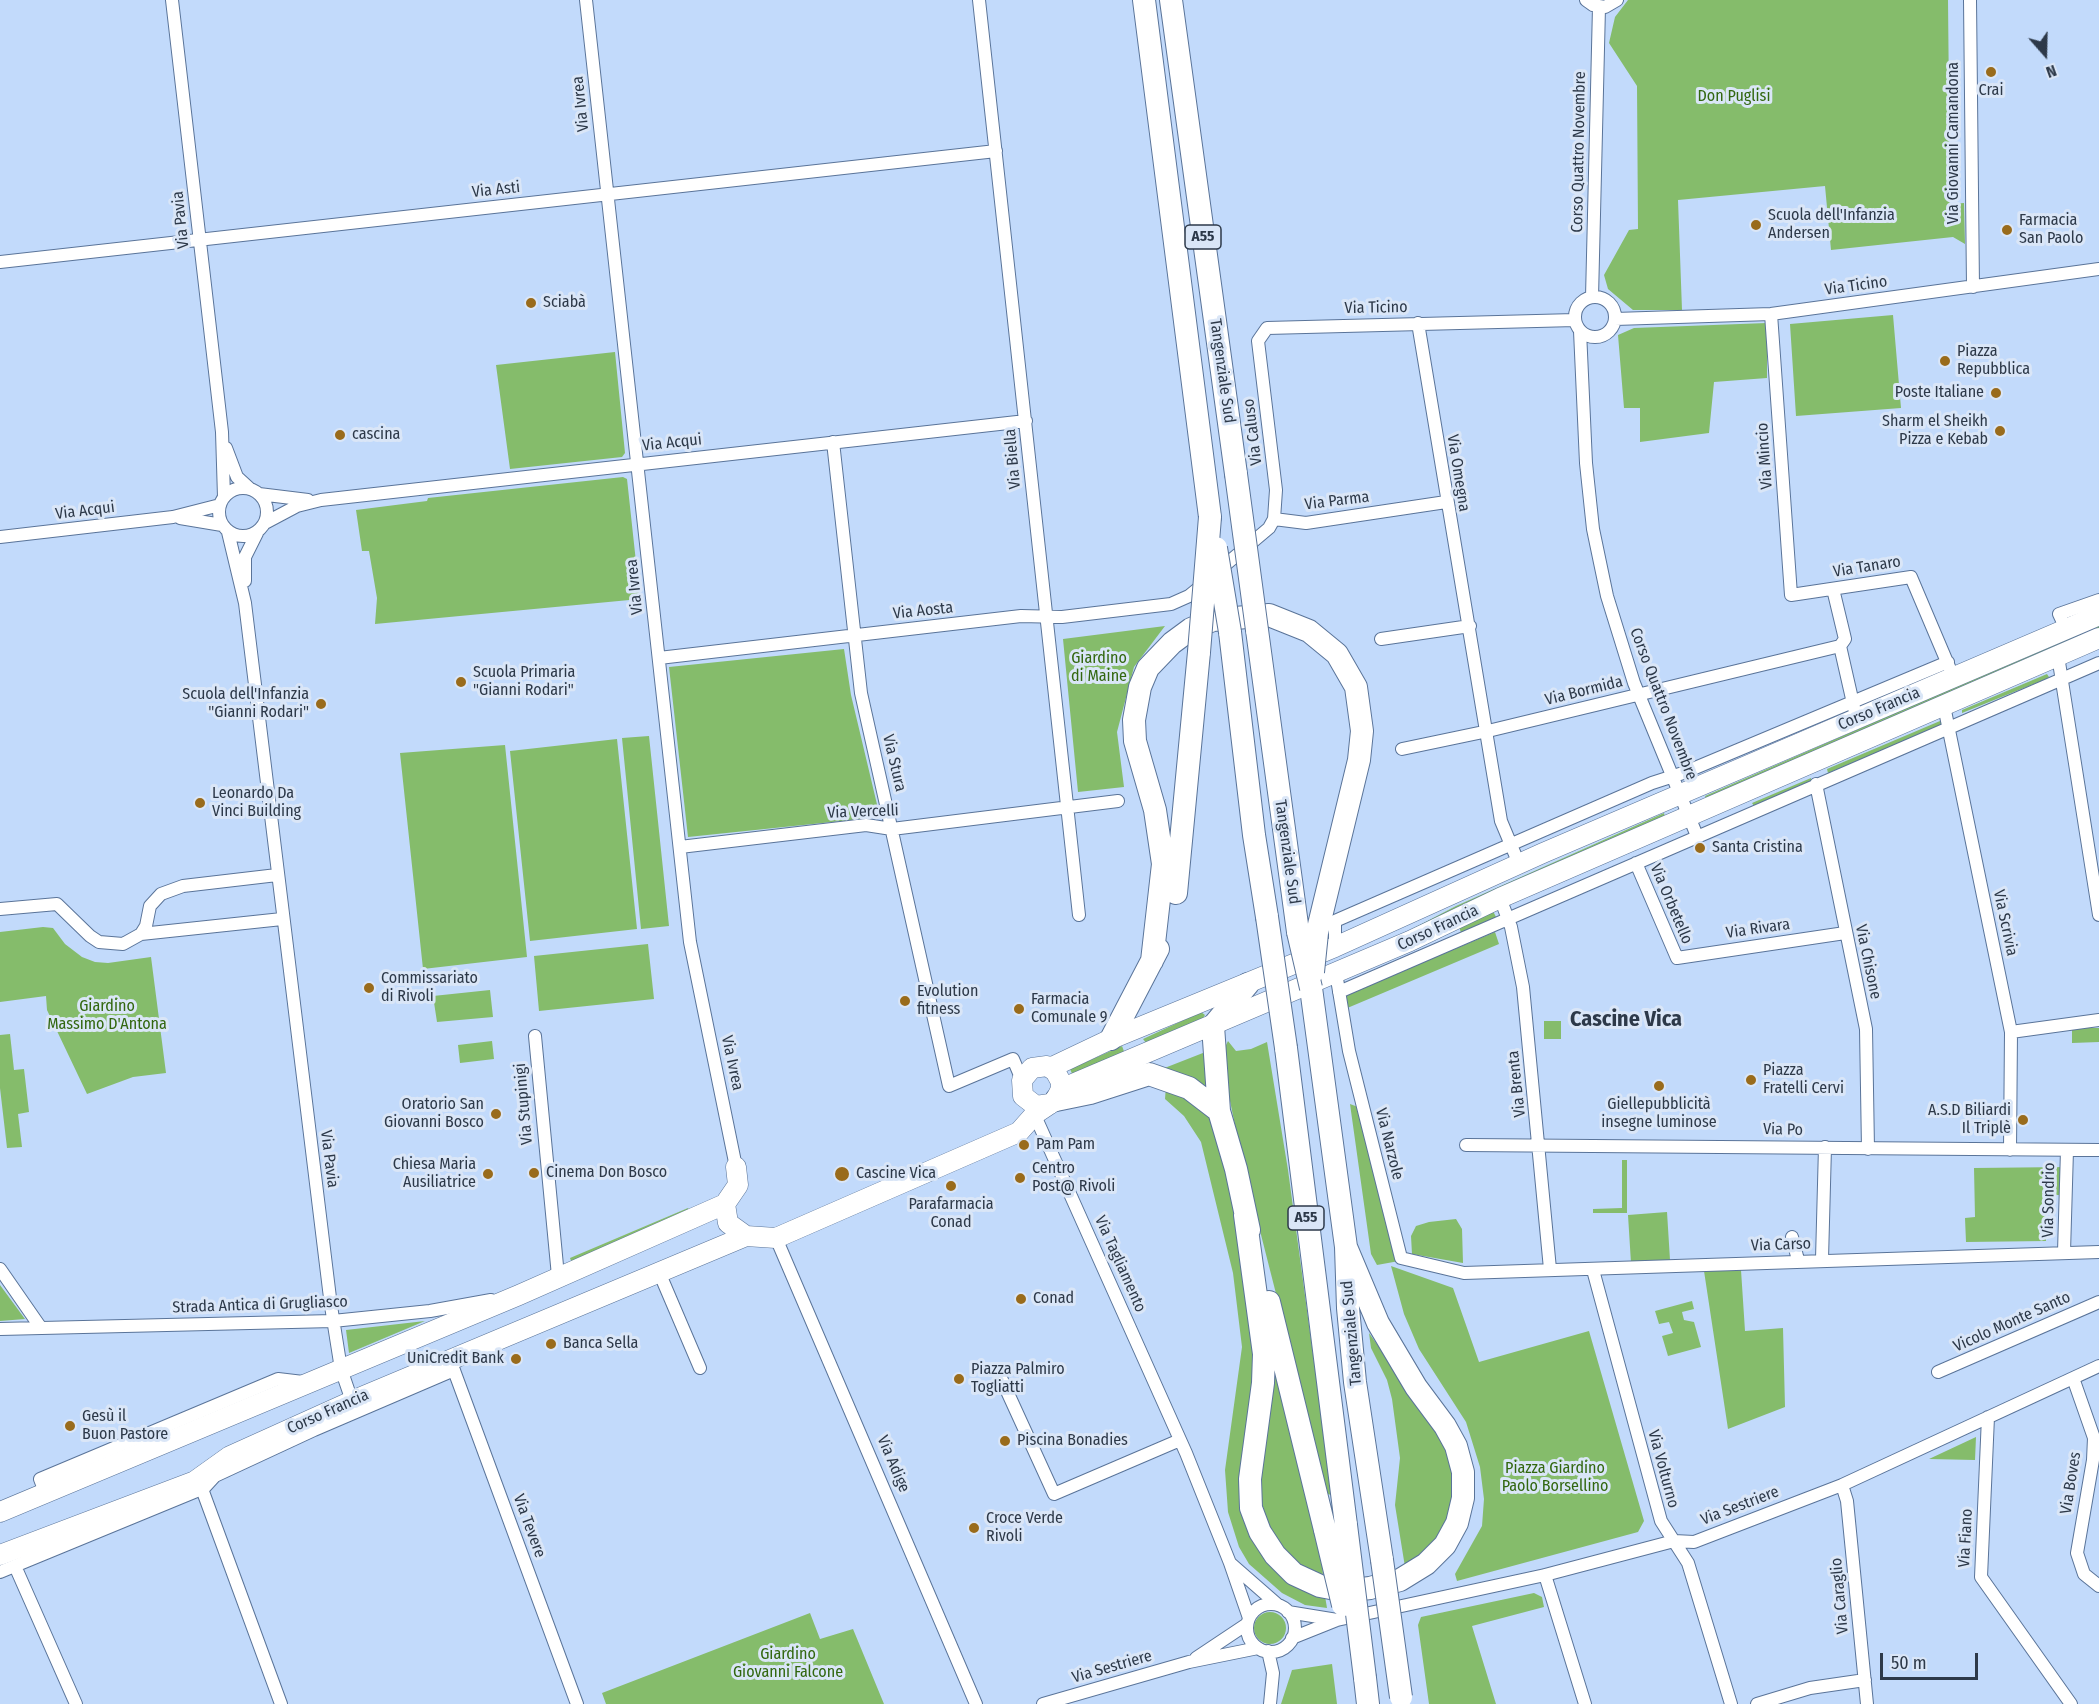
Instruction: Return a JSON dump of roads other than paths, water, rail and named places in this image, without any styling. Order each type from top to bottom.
[{"type":"highway","name":"Tangenziale Sud","points":[[1144,0],[1210,517],[1230,632],[1254,835],[1286,1048],[1336,1527],[1368,1704]]},
{"type":"highway","name":"Tangenziale Sud","points":[[1171,0],[1295,909],[1311,988],[1320,1054],[1346,1247],[1353,1361],[1401,1701]]},
{"type":"highway","points":[[1111,1039],[1152,961],[1173,914],[1210,517]]},
{"type":"highway","points":[[1152,961],[1163,889],[1163,864],[1155,810],[1135,741],[1134,720],[1140,687],[1148,668],[1172,643],[1202,624],[1255,615],[1269,615],[1309,631],[1344,663],[1356,687],[1362,731],[1359,760],[1323,901],[1311,988]]},
{"type":"highway","points":[[1248,984],[1213,1026],[1219,1111],[1236,1169],[1245,1215],[1264,1354],[1263,1383],[1250,1479],[1251,1508],[1260,1532],[1275,1555],[1294,1574],[1320,1586],[1346,1591],[1370,1588],[1400,1580],[1426,1564],[1444,1545],[1457,1523],[1463,1498],[1463,1481],[1456,1446],[1445,1426],[1395,1355],[1378,1323],[1346,1247]]},
{"type":"highway","points":[[1046,1102],[1090,1093],[1149,1074],[1189,1088],[1219,1111]]},
{"type":"highway","points":[[1245,1215],[1292,1384],[1336,1527]]},
{"type":"main road","name":"Corso Francia","points":[[1050,1068],[1111,1039],[1248,984],[1428,906],[1519,864],[1676,786],[1951,670],[2099,615]]},
{"type":"main road","name":"Corso Francia","points":[[776,1238],[1019,1132],[1046,1102],[1213,1026],[1337,983],[1500,898],[2099,638]]},
{"type":"main road","points":[[1032,1068],[1050,1068],[1059,1076],[1046,1102],[1022,1092],[1022,1080],[1032,1068]]},
{"type":"main road","points":[[736,1167],[738,1185],[725,1204],[728,1223],[746,1236],[776,1238]]},
{"type":"main road","name":"Corso Francia","points":[[0,1512],[310,1383],[341,1369],[433,1319],[519,1294],[725,1204]]},
{"type":"main road","name":"Corso Francia","points":[[7,1560],[195,1481],[230,1456],[352,1401],[452,1365],[659,1272],[746,1236]]},
{"type":"street","name":"Via Pavia","points":[[172,0],[222,435],[222,501]]},
{"type":"street","name":"Via Ivrea","points":[[586,0],[690,942],[736,1167]]},
{"type":"street","name":"Via Biella","points":[[979,0],[1079,915]]},
{"type":"street","points":[[1586,0],[1599,7],[1610,5],[1617,0]]},
{"type":"street","name":"Via Giovanni Camandona","points":[[1970,0],[1973,287]]},
{"type":"street","name":"Corso Quattro Novembre","points":[[1592,297],[1599,7]]},
{"type":"street","name":"Via Asti","points":[[0,262],[996,151]]},
{"type":"street","name":"Via Ticino","points":[[1615,319],[1771,314],[2099,268]]},
{"type":"street","points":[[1592,297],[1609,303],[1615,319],[1614,326],[1604,335],[1591,337],[1577,325],[1577,307],[1592,297]]},
{"type":"street","name":"Via Mincio","points":[[1771,314],[1791,595]]},
{"type":"street","name":"Via Ticino","points":[[1258,341],[1267,328],[1276,326],[1418,323],[1577,325]]},
{"type":"street","name":"Via Omegna","points":[[1418,323],[1446,502],[1470,626],[1501,820],[1519,864]]},
{"type":"street","name":"Corso Quattro Novembre","points":[[1577,325],[1586,463],[1593,529],[1619,640],[1638,695],[1698,836]]},
{"type":"street","name":"Via Caluso","points":[[1258,341],[1276,490],[1274,519]]},
{"type":"street","name":"Via Acqui","points":[[265,523],[297,506],[321,500],[1026,421]]},
{"type":"street","name":"Via Pavia","points":[[222,435],[237,477],[254,491]]},
{"type":"street","name":"Via Stura","points":[[833,442],[861,693],[949,1086],[1013,1059],[1022,1080]]},
{"type":"street","points":[[235,489],[254,491],[267,507],[265,523],[257,533],[242,537],[225,528],[222,501],[235,489]]},
{"type":"street","name":"Via Acqui","points":[[254,491],[287,499],[321,500]]},
{"type":"street","name":"Via Acqui","points":[[0,537],[173,517],[222,501]]},
{"type":"street","name":"Via Parma","points":[[1274,519],[1306,523],[1446,502]]},
{"type":"street","name":"Via Acqui","points":[[173,517],[225,528]]},
{"type":"street","name":"Via Aosta","points":[[658,658],[1021,616],[1045,617],[1171,604],[1189,596],[1269,528],[1274,519]]},
{"type":"street","name":"Via Pavia","points":[[225,528],[245,600]]},
{"type":"street","name":"Via Pavia","points":[[257,533],[245,557],[245,600],[282,919],[333,1321],[341,1369],[352,1401]]},
{"type":"street","name":"Via Tanaro","points":[[1791,595],[1911,577],[1951,670]]},
{"type":"street","points":[[1833,589],[1845,639],[1840,646],[1855,711]]},
{"type":"street","points":[[2066,629],[2060,614],[2099,600]]},
{"type":"street","points":[[1382,639],[1470,626]]},
{"type":"street","name":"Via Bormida","points":[[1402,749],[1488,731],[1840,646]]},
{"type":"street","points":[[2058,656],[2099,915]]},
{"type":"street","name":"Corso Francia","points":[[1337,983],[1509,919],[2099,663]]},
{"type":"street","name":"Via Scrivia","points":[[1944,706],[2011,1032],[2010,1150]]},
{"type":"street","points":[[1813,763],[1818,783]]},
{"type":"street","name":"Corso Francia","points":[[1335,947],[1335,921],[1652,783],[1676,786]]},
{"type":"street","name":"Via Chisone","points":[[1818,783],[1845,933],[1866,1029],[1868,1149]]},
{"type":"street","name":"Via Vercelli","points":[[680,847],[866,825],[892,829],[1118,801]]},
{"type":"street","name":"Via Orbetello","points":[[1636,863],[1677,958]]},
{"type":"street","points":[[141,934],[146,926],[150,906],[161,894],[183,886],[277,876]]},
{"type":"street","name":"Corso Francia","points":[[1419,885],[1428,906]]},
{"type":"street","name":"Via Brenta","points":[[1500,898],[1509,919],[1523,987],[1550,1269]]},
{"type":"street","points":[[0,909],[57,904],[99,942],[123,944],[141,934],[282,919]]},
{"type":"street","name":"Via Rivara","points":[[1677,958],[1845,933]]},
{"type":"street","name":"Via Narzole","points":[[1337,983],[1349,1051],[1401,1258],[1464,1273]]},
{"type":"street","points":[[2011,1032],[2099,1020]]},
{"type":"street","name":"Via Stupinigi","points":[[535,1036],[558,1276]]},
{"type":"street","name":"Via Tagliamento","points":[[1046,1102],[1230,1563],[1248,1621]]},
{"type":"street","name":"Via Po","points":[[1466,1145],[2099,1150]]},
{"type":"street","points":[[1822,1259],[1825,1147]]},
{"type":"street","name":"Via Sondrio","points":[[2064,1252],[2067,1150]]},
{"type":"street","points":[[1792,1237],[1798,1260]]},
{"type":"street","name":"Via Adige","points":[[776,1238],[976,1704]]},
{"type":"street","name":"Via Carso","points":[[1464,1273],[1822,1259],[2099,1252]]},
{"type":"street","points":[[0,1269],[41,1328]]},
{"type":"street","name":"Via Volturno","points":[[1593,1269],[1661,1521],[1688,1563],[1731,1704]]},
{"type":"street","points":[[659,1272],[700,1368]]},
{"type":"street","name":"Vicolo Monte Santo","points":[[1938,1372],[2099,1302]]},
{"type":"street","name":"Strada Antica di Grugliasco","points":[[0,1329],[433,1319]]},
{"type":"street","name":"Corso Francia","points":[[0,1572],[7,1560],[202,1489],[215,1476],[225,1471],[452,1365]]},
{"type":"street","name":"Via Tevere","points":[[452,1365],[577,1704]]},
{"type":"street","name":"Via Sestriere","points":[[1292,1638],[1337,1620],[1545,1575],[1674,1541],[1694,1542],[1842,1485],[2099,1366]]},
{"type":"street","points":[[1001,1378],[1053,1494],[1180,1440]]},
{"type":"street","name":"Via Boves","points":[[2073,1378],[2094,1438],[2093,1460],[2076,1553],[2084,1574],[2099,1586]]},
{"type":"street","name":"Via Fiano","points":[[1988,1417],[1981,1577],[2071,1704]]},
{"type":"street","name":"Via Caraglio","points":[[1842,1485],[1848,1501],[1867,1704]]},
{"type":"street","points":[[202,1489],[281,1704]]},
{"type":"street","points":[[7,1560],[76,1704]]},
{"type":"street","name":"Via Tagliamento","points":[[1230,1563],[1283,1608]]},
{"type":"street","points":[[1545,1575],[1585,1704]]},
{"type":"street","points":[[1263,1649],[1282,1649],[1292,1638],[1294,1624],[1283,1608],[1264,1605],[1248,1621],[1249,1637],[1263,1649],[1273,1673],[1270,1704]]},
{"type":"street","name":"Via Sestriere","points":[[1283,1608],[1337,1620]]},
{"type":"street","name":"Via Sestriere","points":[[1189,1662],[1248,1621]]},
{"type":"street","name":"Via Sestriere","points":[[1043,1704],[1189,1662],[1263,1649]]},
{"type":"street","points":[[1757,1704],[1810,1688],[1865,1680]]},
{"type":"place","name":"Crai","points":[[1991,72]]},
{"type":"place","name":"Scuola dell'Infanzia Andersen","points":[[1756,225]]},
{"type":"place","name":"Farmacia San Paolo","points":[[2007,230]]},
{"type":"place","name":"Sciabà","points":[[531,303]]},
{"type":"place","name":"Piazza Repubblica","points":[[1945,361]]},
{"type":"place","name":"Poste Italiane","points":[[1996,393]]},
{"type":"place","name":"Sharm el Sheikh Pizza e Kebab","points":[[2000,431]]},
{"type":"place","name":"cascina","points":[[340,435]]},
{"type":"place","name":"Scuola Primaria \"Gianni Rodari\"","points":[[461,682]]},
{"type":"place","name":"Scuola dell'Infanzia \"Gianni Rodari\"","points":[[321,704]]},
{"type":"place","name":"Leonardo Da Vinci Building","points":[[200,803]]},
{"type":"place","name":"Santa Cristina","points":[[1700,848]]},
{"type":"place","name":"Commissariato di Rivoli","points":[[369,988]]},
{"type":"place","name":"Evolution fitness","points":[[905,1001]]},
{"type":"place","name":"Farmacia Comunale 9","points":[[1019,1009]]},
{"type":"place","name":"Piazza Fratelli Cervi","points":[[1751,1080]]},
{"type":"place","name":"Giellepubblicità insegne luminose","points":[[1659,1086]]},
{"type":"place","name":"Oratorio San Giovanni Bosco","points":[[496,1114]]},
{"type":"place","name":"A.S.D Biliardi Il Triplè","points":[[2023,1120]]},
{"type":"place","name":"Pam Pam","points":[[1024,1145]]},
{"type":"place","name":"Cinema Don Bosco","points":[[534,1173]]},
{"type":"place","name":"Chiesa Maria Ausiliatrice","points":[[488,1174]]},
{"type":"place","name":"Cascine Vica","points":[[842,1174]]},
{"type":"place","name":"Centro Post@ Rivoli","points":[[1020,1178]]},
{"type":"place","name":"Parafarmacia Conad","points":[[951,1186]]},
{"type":"place","name":"Conad","points":[[1021,1299]]},
{"type":"place","name":"Banca Sella","points":[[551,1344]]},
{"type":"place","name":"UniCredit Bank","points":[[516,1359]]},
{"type":"place","name":"Piazza Palmiro Togliatti","points":[[959,1379]]},
{"type":"place","name":"Gesù il Buon Pastore","points":[[70,1426]]},
{"type":"place","name":"Piscina Bonadies","points":[[1005,1441]]},
{"type":"place","name":"Croce Verde Rivoli","points":[[974,1528]]},
{"type":"district","name":"Cascine Vica","points":[[1626,1020]]},
{"type":"park label","name":"Don Puglisi","points":[[1734,97]]},
{"type":"park label","name":"Giardino di Maine","points":[[1099,668]]},
{"type":"park label","name":"Giardino Massimo D'Antona","points":[[107,1016]]},
{"type":"park label","name":"Piazza Giardino Paolo Borsellino","points":[[1555,1478]]},
{"type":"park label","name":"Giardino Giovanni Falcone","points":[[788,1664]]}]
